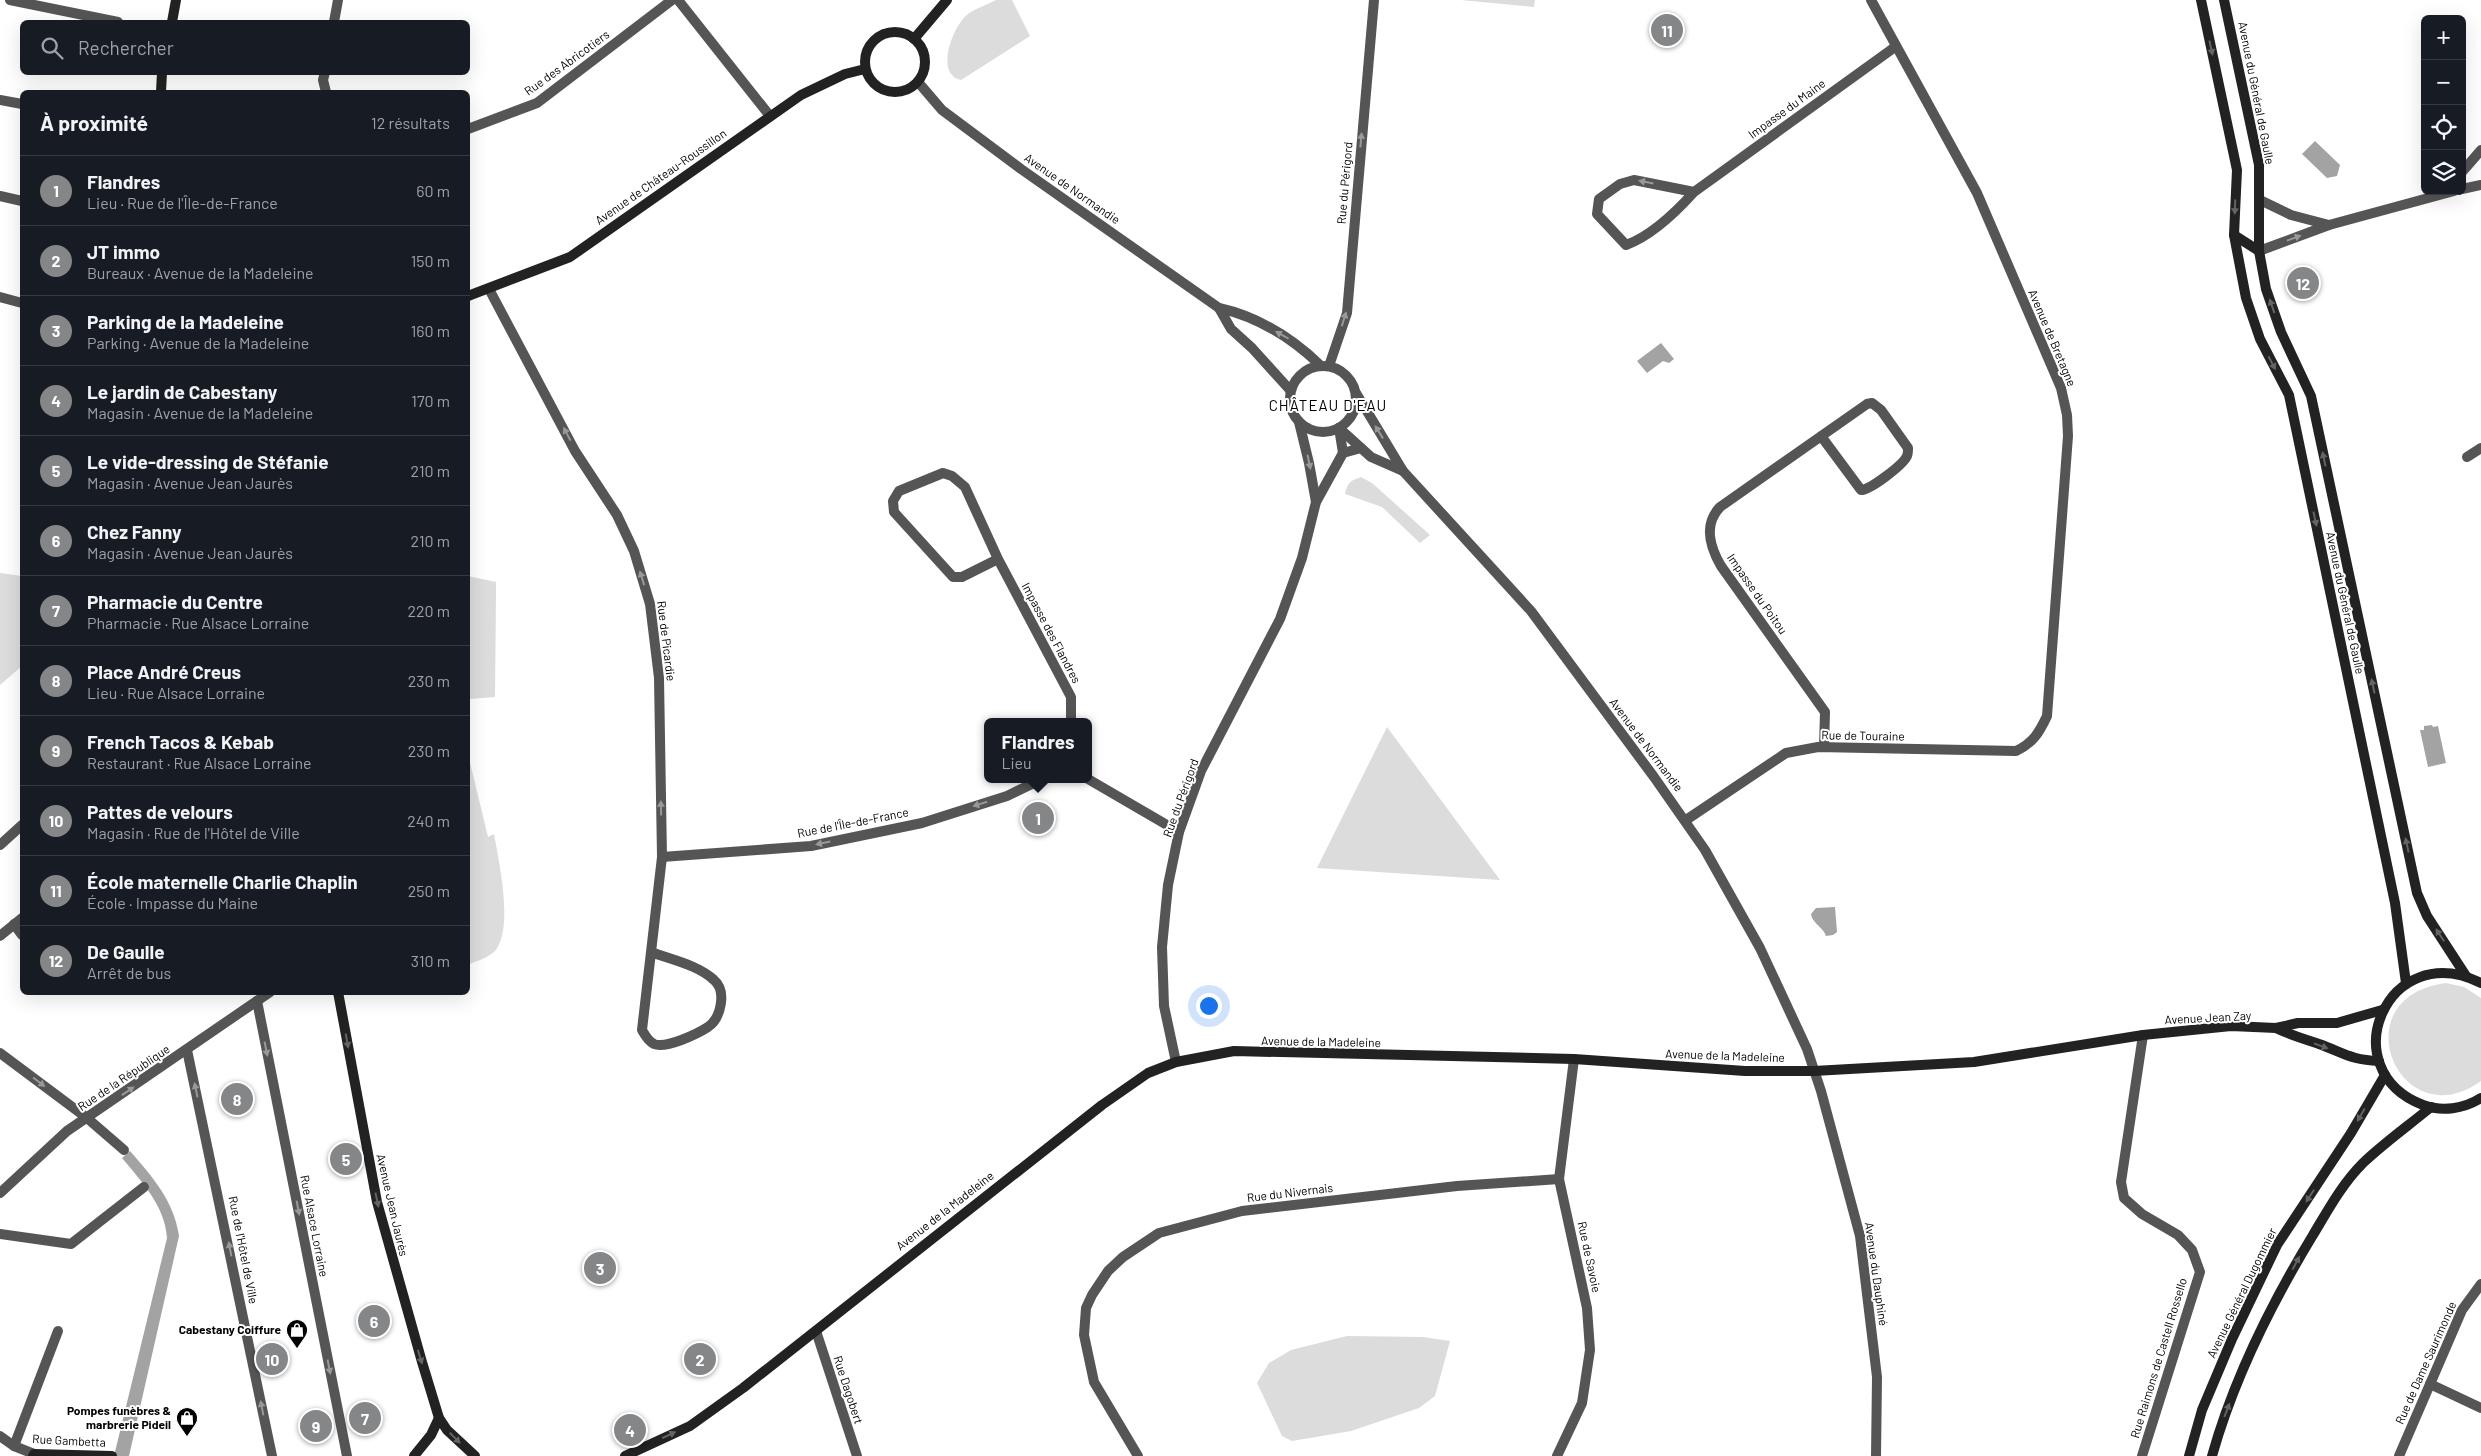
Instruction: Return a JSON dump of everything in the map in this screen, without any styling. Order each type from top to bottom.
[{"type":"main road","points":[[172,20],[176,0]]},
{"type":"main road","points":[[914,39],[947,0]]},
{"type":"main road","name":"Avenue du Général de Gaulle","points":[[2201,0],[2237,170],[2234,235],[2246,298],[2260,339],[2289,395],[2395,903],[2406,983]]},
{"type":"main road","name":"Avenue du Général de Gaulle","points":[[2224,0],[2259,165],[2259,251],[2266,289],[2280,332],[2311,396],[2417,893],[2427,916],[2466,976]]},
{"type":"main road","points":[[897,32],[914,39],[925,55],[925,65],[918,82],[902,92],[883,91],[874,85],[865,69],[866,50],[879,36],[897,32]]},
{"type":"main road","name":"Avenue de Château-Roussillon","points":[[470,295],[570,257],[801,96],[845,74],[865,69]]},
{"type":"main road","points":[[161,90],[162,75]]},
{"type":"main road","points":[[2234,235],[2259,251]]},
{"type":"main road","points":[[2481,982],[2451,972],[2435,972],[2420,976],[2406,983],[2392,995],[2382,1010],[2377,1027],[2376,1044],[2379,1061],[2385,1075],[2397,1090],[2412,1101],[2430,1107],[2461,1107],[2481,1098]]},
{"type":"main road","name":"Avenue Jean Jaurès","points":[[339,995],[377,1202],[438,1418],[447,1430],[475,1456]]},
{"type":"main road","name":"Avenue Jean Zay","points":[[2142,1035],[2231,1026],[2276,1028],[2298,1023],[2337,1023],[2382,1010]]},
{"type":"main road","name":"Avenue Jean Zay","points":[[2276,1028],[2297,1038],[2318,1044],[2357,1060],[2379,1061]]},
{"type":"main road","name":"Avenue de la Madeleine","points":[[625,1456],[690,1426],[816,1331],[937,1233],[1102,1105],[1148,1073],[1176,1062],[1234,1051],[1574,1059],[1746,1071],[1814,1071],[1974,1062],[2142,1035]]},
{"type":"main road","name":"Avenue Général Dugommier","points":[[2189,1456],[2202,1410],[2224,1356],[2277,1245],[2351,1133],[2385,1075]]},
{"type":"main road","points":[[2212,1456],[2218,1432],[2249,1353],[2298,1260],[2337,1194],[2362,1164],[2430,1107]]},
{"type":"main road","points":[[414,1456],[430,1435],[438,1418]]},
{"type":"main road","name":"Rue Gambetta","points":[[33,1455],[112,1456]]},
{"type":"street","points":[[10,0],[108,20]]},
{"type":"street","points":[[334,20],[338,0]]},
{"type":"street","name":"Rue des Abricotiers","points":[[470,128],[537,104],[672,0]]},
{"type":"street","points":[[678,0],[770,116]]},
{"type":"street","name":"Rue du Périgord","points":[[1324,365],[1347,313],[1374,0]]},
{"type":"street","name":"Avenue de Bretagne","points":[[1871,0],[1977,193],[2061,388],[2067,415],[2068,436],[2047,716],[2037,736],[2029,745]]},
{"type":"street","name":"Impasse du Maine","points":[[1694,192],[1634,180],[1620,184],[1599,199],[1597,214],[1626,245],[1637,241],[1683,204],[1694,192],[1896,47]]},
{"type":"street","points":[[324,75],[323,80],[326,90]]},
{"type":"street","name":"Avenue de Normandie","points":[[918,82],[942,110],[1219,308],[1242,314],[1297,343],[1324,365],[1347,375],[1403,471],[1531,611],[1686,820],[1706,850],[1760,948],[1807,1049],[1814,1071]]},
{"type":"street","points":[[0,100],[20,104]]},
{"type":"street","points":[[2466,167],[2481,150]]},
{"type":"street","points":[[2466,188],[2481,185]]},
{"type":"street","points":[[2259,251],[2329,225],[2437,195]]},
{"type":"street","points":[[0,196],[20,201]]},
{"type":"street","points":[[2260,200],[2292,215],[2329,225]]},
{"type":"street","name":"Rue de Picardie","points":[[489,289],[575,451],[617,515],[634,551],[650,604],[660,678],[662,857],[655,915],[642,1030],[648,1040],[655,1044],[666,1046],[708,1027],[718,1015],[721,988],[716,981],[705,973],[651,952]]},
{"type":"street","points":[[0,298],[20,303]]},
{"type":"street","name":"Avenue de Normandie","points":[[1219,308],[1231,329],[1252,348],[1290,390]]},
{"type":"street","points":[[1324,365],[1302,372],[1290,390],[1292,413],[1299,422],[1319,432],[1339,428],[1353,413],[1356,393]]},
{"type":"street","name":"Impasse du Poitou","points":[[1821,436],[1861,490],[1870,489],[1904,462],[1908,455],[1908,448],[1881,410],[1872,403],[1867,404],[1821,436],[1720,507],[1711,520],[1709,536],[1714,554],[1721,566],[1825,712],[1824,748]]},
{"type":"street","name":"Rue du Périgord","points":[[1299,422],[1316,502]]},
{"type":"street","points":[[1339,428],[1343,453],[1361,448]]},
{"type":"street","name":"Avenue de Normandie","points":[[1339,428],[1371,458],[1403,471]]},
{"type":"street","points":[[2467,457],[2481,448]]},
{"type":"street","name":"Rue du Périgord","points":[[1176,1062],[1164,1006],[1162,947],[1168,885],[1179,832],[1202,772],[1280,619],[1302,558],[1316,502],[1343,453]]},
{"type":"street","name":"Impasse des Flandres","points":[[998,559],[962,577],[953,577],[894,512],[893,501],[899,491],[943,473],[952,476],[965,487],[998,559],[1071,697],[1071,718]]},
{"type":"street","name":"Rue de Touraine","points":[[1686,820],[1786,753],[1824,748],[1995,752],[2016,751],[2029,745]]},
{"type":"street","points":[[1092,781],[1179,832]]},
{"type":"street","name":"Rue de l'Île-de-France","points":[[662,857],[811,846],[922,823],[1007,796],[1034,783]]},
{"type":"street","points":[[0,845],[20,828]]},
{"type":"street","points":[[0,936],[20,920]]},
{"type":"street","points":[[14,924],[20,932]]},
{"type":"street","name":"Rue de la République","points":[[0,1192],[67,1131],[266,995]]},
{"type":"street","name":"Rue Alsace Lorraine","points":[[257,1001],[347,1456]]},
{"type":"street","name":"Rue Raimons de Castell Rossello","points":[[2142,1035],[2122,1182],[2124,1198],[2142,1214],[2178,1235],[2192,1250],[2200,1272],[2142,1456]]},
{"type":"street","name":"Rue de l'Hôtel de Ville","points":[[187,1050],[272,1456]]},
{"type":"street","points":[[0,1053],[88,1118],[124,1150]]},
{"type":"street","name":"Rue de Savoie","points":[[1557,1456],[1582,1403],[1590,1350],[1587,1308],[1559,1179],[1574,1059]]},
{"type":"street","name":"Avenue du Dauphiné","points":[[1814,1071],[1860,1236],[1878,1377],[1876,1456]]},
{"type":"street","name":"Rue du Nivernais","points":[[1138,1456],[1094,1382],[1084,1334],[1086,1308],[1092,1295],[1108,1272],[1124,1257],[1159,1233],[1242,1211],[1458,1186],[1559,1179]]},
{"type":"street","points":[[0,1234],[71,1244],[144,1186]]},
{"type":"street","name":"Rue de Dame Saurimonde","points":[[2399,1456],[2462,1310],[2481,1284]]},
{"type":"street","points":[[14,1446],[58,1331]]},
{"type":"street","name":"Rue Dagobert","points":[[816,1331],[857,1456]]},
{"type":"street","points":[[2430,1384],[2481,1408]]},
{"type":"street","name":"Rue Gambetta","points":[[0,1436],[14,1446],[33,1455]]},
{"type":"shaded area","points":[[996,0],[1012,0],[1030,36],[961,80],[953,76],[947,60],[952,38],[957,28],[968,14]]},
{"type":"shaded area","points":[[1461,0],[1535,0],[1534,7]]},
{"type":"shaded area","points":[[2315,141],[2340,165],[2337,176],[2327,178],[2302,154]]},
{"type":"shaded area","points":[[1661,343],[1674,359],[1669,363],[1663,361],[1647,373],[1637,361]]},
{"type":"shaded area","points":[[1361,477],[1372,483],[1430,535],[1420,543],[1382,507],[1345,494],[1350,482]]},
{"type":"shaded area","points":[[0,573],[20,576],[20,668],[0,685]]},
{"type":"shaded area","points":[[470,576],[496,582],[495,697],[470,699]]},
{"type":"shaded area","points":[[2432,725],[2433,727],[2438,726],[2446,763],[2428,767],[2420,730],[2424,730],[2424,726]]},
{"type":"shaded area","points":[[1387,727],[1500,880],[1317,868]]},
{"type":"shaded area","points":[[470,762],[488,837],[494,834],[502,877],[504,927],[501,941],[495,951],[470,964]]},
{"type":"shaded area","points":[[1835,907],[1837,932],[1826,936],[1813,920],[1811,914],[1816,908]]},
{"type":"shaded area","points":[[2446,983],[2464,987],[2481,998],[2481,1081],[2452,1094],[2426,1093],[2406,1080],[2393,1059],[2388,1036],[2395,1013],[2413,994]]},
{"type":"shaded area","points":[[130,1151],[154,1180],[167,1200],[179,1236],[129,1456],[114,1456],[167,1238],[162,1215],[157,1205],[144,1185],[122,1158]]},
{"type":"shaded area","points":[[1347,1336],[1423,1337],[1450,1341],[1435,1396],[1419,1408],[1351,1431],[1292,1441],[1282,1436],[1257,1383],[1269,1363],[1291,1350]]},
{"type":"place","name":"École maternelle Charlie Chaplin","points":[[1667,30]]},
{"type":"place","name":"De Gaulle","points":[[2303,283]]},
{"type":"place","name":"Flandres","points":[[1038,818]]},
{"type":"place","name":"Place André Creus","points":[[237,1099]]},
{"type":"place","name":"Le vide-dressing de Stéfanie","points":[[346,1159]]},
{"type":"place","name":"Parking de la Madeleine","points":[[600,1268]]},
{"type":"place","name":"Chez Fanny","points":[[374,1321]]},
{"type":"place","name":"Cabestany Coiffure","points":[[297,1349]]},
{"type":"place","name":"Pattes de velours","points":[[272,1359]]},
{"type":"place","name":"JT immo","points":[[700,1359]]},
{"type":"place","name":"Pharmacie du Centre","points":[[365,1418]]},
{"type":"place","name":"French Tacos & Kebab","points":[[316,1426]]},
{"type":"place","name":"Le jardin de Cabestany","points":[[630,1430]]},
{"type":"place","name":"Pompes funèbres & marbrerie Pideil","points":[[187,1437]]},
{"type":"district","name":"CHÂTEAU D'EAU","points":[[1328,406]]}]
